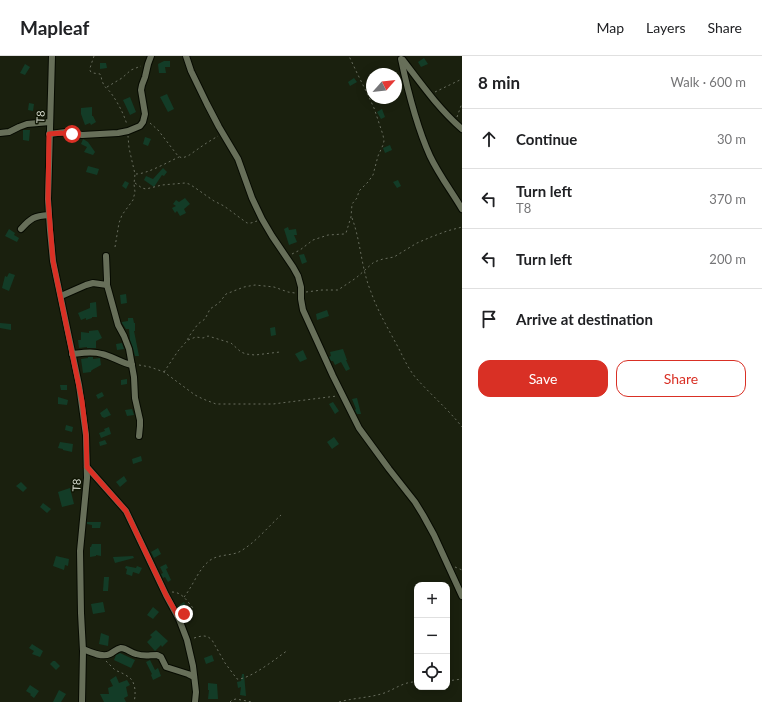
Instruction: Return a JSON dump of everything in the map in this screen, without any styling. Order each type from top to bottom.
[{"type":"street","name":"T8","points":[[52,56],[48,199],[53,261],[81,396],[86,435],[86,499],[80,551],[83,702]]},
{"type":"street","points":[[49,134],[66,132],[78,135],[105,134],[128,131],[140,126],[144,122],[146,114],[141,90],[142,83],[151,56]]},
{"type":"street","points":[[186,56],[191,71],[210,109],[238,159],[252,198],[262,219],[298,276],[301,286],[303,310],[342,395],[359,428],[415,502],[423,515],[440,547],[462,596]]},
{"type":"street","points":[[400,57],[429,95],[462,129]]},
{"type":"street","points":[[400,57],[414,114],[422,136],[431,157],[462,209]]},
{"type":"street","points":[[0,133],[9,132],[27,124],[50,122]]},
{"type":"street","points":[[21,229],[34,217],[39,215],[49,215]]},
{"type":"street","points":[[106,256],[108,279],[107,285],[118,325],[127,342],[132,365],[135,398],[140,420],[139,436]]},
{"type":"street","points":[[61,296],[93,283],[107,285]]},
{"type":"street","points":[[72,354],[102,354],[125,364],[132,365]]},
{"type":"street","points":[[87,467],[126,511],[166,595],[178,616],[187,640],[196,692],[195,702]]},
{"type":"street","points":[[83,649],[105,656],[122,648],[145,656],[157,654],[161,657],[166,667],[194,677]]},
{"type":"path","points":[[94,56],[90,71],[100,74],[103,84],[114,96],[122,110],[128,131],[128,143],[135,174],[135,195],[119,223],[115,247]]},
{"type":"path","points":[[286,258],[313,240],[328,235],[345,234],[348,230],[352,204],[360,190],[373,175],[384,141],[382,130],[371,102],[349,56]]},
{"type":"path","points":[[107,88],[131,70],[148,64]]},
{"type":"path","points":[[429,95],[462,79]]},
{"type":"path","points":[[454,122],[462,103]]},
{"type":"path","points":[[145,119],[158,130],[179,157]]},
{"type":"path","points":[[135,174],[144,173],[179,157],[182,158],[188,156],[223,133]]},
{"type":"path","points":[[134,183],[146,189],[162,185],[189,184],[248,223],[251,224],[262,219]]},
{"type":"path","points":[[351,217],[358,236],[368,284],[376,305],[409,368],[416,378],[454,416],[462,427]]},
{"type":"path","points":[[188,341],[190,335],[198,324],[206,317],[210,309],[219,303],[226,294],[230,292],[255,285],[274,287],[288,292],[301,293],[338,290],[356,278],[374,262],[394,257],[431,237],[462,227]]},
{"type":"path","points":[[164,372],[178,351],[188,341],[196,337],[203,338],[208,336],[231,343],[241,352],[246,354],[255,355],[280,352]]},
{"type":"path","points":[[132,365],[150,367],[164,372],[188,390],[203,399],[216,404],[274,404],[342,395]]},
{"type":"path","points":[[184,597],[211,560],[222,555],[235,554],[241,551],[262,534],[281,514]]},
{"type":"path","points":[[166,595],[172,592],[178,592],[184,597],[193,610],[189,613],[178,616]]},
{"type":"path","points":[[187,640],[204,636],[209,637],[237,679],[249,676],[288,650]]},
{"type":"path","points":[[101,655],[117,671],[130,678],[134,686],[134,702]]},
{"type":"path","points":[[450,681],[462,679]]},
{"type":"path","points":[[340,702],[383,694],[404,684],[414,682]]},
{"type":"path","points":[[230,702],[234,699],[252,702]]},
{"type":"building","points":[[424,58],[428,64],[421,67],[418,62]]},
{"type":"building","points":[[164,61],[170,61],[170,67],[165,67],[166,73],[159,73],[158,64]]},
{"type":"building","points":[[100,63],[106,63],[107,68],[100,69]]},
{"type":"building","points":[[25,64],[30,67],[25,75],[20,73]]},
{"type":"building","points":[[354,78],[357,82],[350,86],[348,82]]},
{"type":"building","points":[[167,94],[174,109],[168,112],[160,97]]},
{"type":"building","points":[[130,97],[136,112],[130,115],[123,100]]},
{"type":"building","points":[[29,103],[34,104],[33,111],[28,110]]},
{"type":"building","points":[[92,107],[92,116],[96,122],[91,125],[90,123],[85,125],[81,114],[81,108]]},
{"type":"building","points":[[382,109],[385,117],[381,119],[377,112]]},
{"type":"building","points":[[23,130],[30,130],[29,141],[23,140]]},
{"type":"building","points":[[145,137],[151,139],[148,146],[143,144]]},
{"type":"building","points":[[83,139],[88,142],[95,152],[93,155],[84,152],[87,147],[81,144]]},
{"type":"building","points":[[390,145],[392,150],[385,153],[383,148]]},
{"type":"building","points":[[88,166],[99,169],[97,175],[86,172]]},
{"type":"building","points":[[163,168],[167,172],[164,176],[162,175],[154,187],[144,180],[146,176],[153,179]]},
{"type":"building","points":[[398,180],[401,186],[397,188],[393,182]]},
{"type":"building","points":[[125,181],[129,183],[126,189],[122,186]]},
{"type":"building","points":[[185,198],[190,204],[184,209],[186,213],[180,216],[177,211],[175,213],[172,208],[176,206],[173,204],[176,200],[179,202]]},
{"type":"building","points":[[288,227],[289,230],[296,229],[297,235],[294,235],[297,242],[289,245],[284,229]]},
{"type":"building","points":[[9,229],[19,238],[17,242],[5,236]]},
{"type":"building","points":[[304,254],[307,262],[302,264],[299,255]]},
{"type":"building","points":[[9,273],[15,275],[9,291],[2,288],[5,276],[7,277]]},
{"type":"building","points":[[126,294],[127,303],[121,304],[120,295]]},
{"type":"building","points":[[96,302],[97,317],[81,320],[78,313],[90,308],[90,303]]},
{"type":"building","points":[[327,310],[329,316],[317,320],[316,314]]},
{"type":"building","points":[[128,318],[133,318],[135,323],[134,331],[139,356],[135,356],[130,340],[129,329],[126,329],[122,323],[128,321]]},
{"type":"building","points":[[0,323],[11,324],[11,330],[0,328]]},
{"type":"building","points":[[275,327],[276,335],[271,336],[270,328]]},
{"type":"building","points":[[98,330],[102,338],[96,341],[96,348],[79,348],[78,340],[81,340],[81,332],[89,333],[89,331]]},
{"type":"building","points":[[122,343],[124,349],[117,350],[116,344]]},
{"type":"building","points":[[343,349],[350,369],[346,371],[341,362],[335,365],[329,357],[331,356],[330,352]]},
{"type":"building","points":[[303,350],[307,359],[300,362],[295,354]]},
{"type":"building","points":[[93,357],[93,359],[100,358],[101,365],[91,372],[83,373],[81,359]]},
{"type":"building","points":[[127,379],[127,384],[121,385],[121,380]]},
{"type":"building","points":[[60,385],[67,385],[67,390],[61,390]]},
{"type":"building","points":[[102,392],[104,396],[98,399],[96,395]]},
{"type":"building","points":[[58,397],[68,400],[67,405],[58,404]]},
{"type":"building","points":[[357,398],[361,414],[357,414],[352,399]]},
{"type":"building","points":[[333,402],[339,411],[335,414],[329,404]]},
{"type":"building","points":[[107,408],[111,415],[104,418],[100,413]]},
{"type":"building","points":[[132,409],[134,415],[127,416],[125,410]]},
{"type":"building","points":[[66,425],[73,427],[72,432],[65,430]]},
{"type":"building","points":[[109,427],[111,434],[101,438],[99,433],[105,431],[104,429]]},
{"type":"building","points":[[334,437],[339,444],[332,449],[327,442]]},
{"type":"building","points":[[105,440],[107,444],[100,446],[99,442]]},
{"type":"building","points":[[60,442],[73,444],[72,452],[58,448]]},
{"type":"building","points":[[141,456],[142,461],[133,464],[132,459]]},
{"type":"building","points":[[124,476],[127,481],[120,487],[116,482]]},
{"type":"building","points":[[21,482],[27,488],[23,492],[16,486]]},
{"type":"building","points":[[70,488],[74,504],[62,507],[58,492]]},
{"type":"building","points":[[43,503],[51,509],[47,513],[40,507]]},
{"type":"building","points":[[87,522],[101,522],[100,528],[92,528],[92,525],[87,524]]},
{"type":"building","points":[[92,544],[101,544],[101,556],[96,555],[90,557],[90,547]]},
{"type":"building","points":[[158,548],[161,554],[154,558],[151,552]]},
{"type":"building","points":[[56,556],[69,559],[68,566],[65,565],[64,570],[53,566]]},
{"type":"building","points":[[133,556],[134,558],[115,563],[113,557]]},
{"type":"building","points":[[166,564],[168,568],[166,569],[171,580],[168,582],[165,577],[163,578],[161,574],[163,573],[160,567]]},
{"type":"building","points":[[126,566],[136,568],[137,566],[142,568],[139,574],[133,572],[132,576],[126,574]]},
{"type":"building","points":[[104,577],[109,577],[108,591],[103,591]]},
{"type":"building","points":[[103,602],[105,612],[93,614],[91,604]]},
{"type":"building","points":[[184,602],[186,606],[180,610],[178,606]]},
{"type":"building","points":[[153,607],[159,612],[153,619],[147,615]]},
{"type":"building","points":[[156,630],[168,641],[155,651],[147,642],[152,637],[150,635]]},
{"type":"building","points":[[101,633],[109,636],[108,646],[99,644]]},
{"type":"building","points":[[32,644],[43,651],[40,657],[32,654],[34,651],[29,648]]},
{"type":"building","points":[[120,653],[135,660],[131,668],[114,660],[116,655]]},
{"type":"building","points":[[212,655],[214,661],[206,664],[204,658]]},
{"type":"building","points":[[150,660],[155,670],[158,668],[161,676],[153,680],[152,674],[146,662]]},
{"type":"building","points":[[53,661],[60,666],[56,670],[50,664]]},
{"type":"building","points":[[242,674],[244,674],[246,696],[240,695],[241,687],[238,688],[237,682],[241,681]]},
{"type":"building","points":[[116,676],[119,683],[127,680],[130,685],[126,687],[128,696],[124,698],[126,702],[104,702],[100,694],[109,694],[108,688],[113,686],[110,680]]},
{"type":"building","points":[[208,683],[217,684],[218,699],[208,699]]},
{"type":"building","points":[[30,685],[39,691],[34,698],[26,691]]},
{"type":"building","points":[[59,690],[66,694],[61,702],[53,702]]},
{"type":"route","points":[[72,134],[66,132],[49,134],[48,199],[53,261],[82,401],[86,435],[87,467],[126,511],[166,595],[178,616],[184,614]]}]
